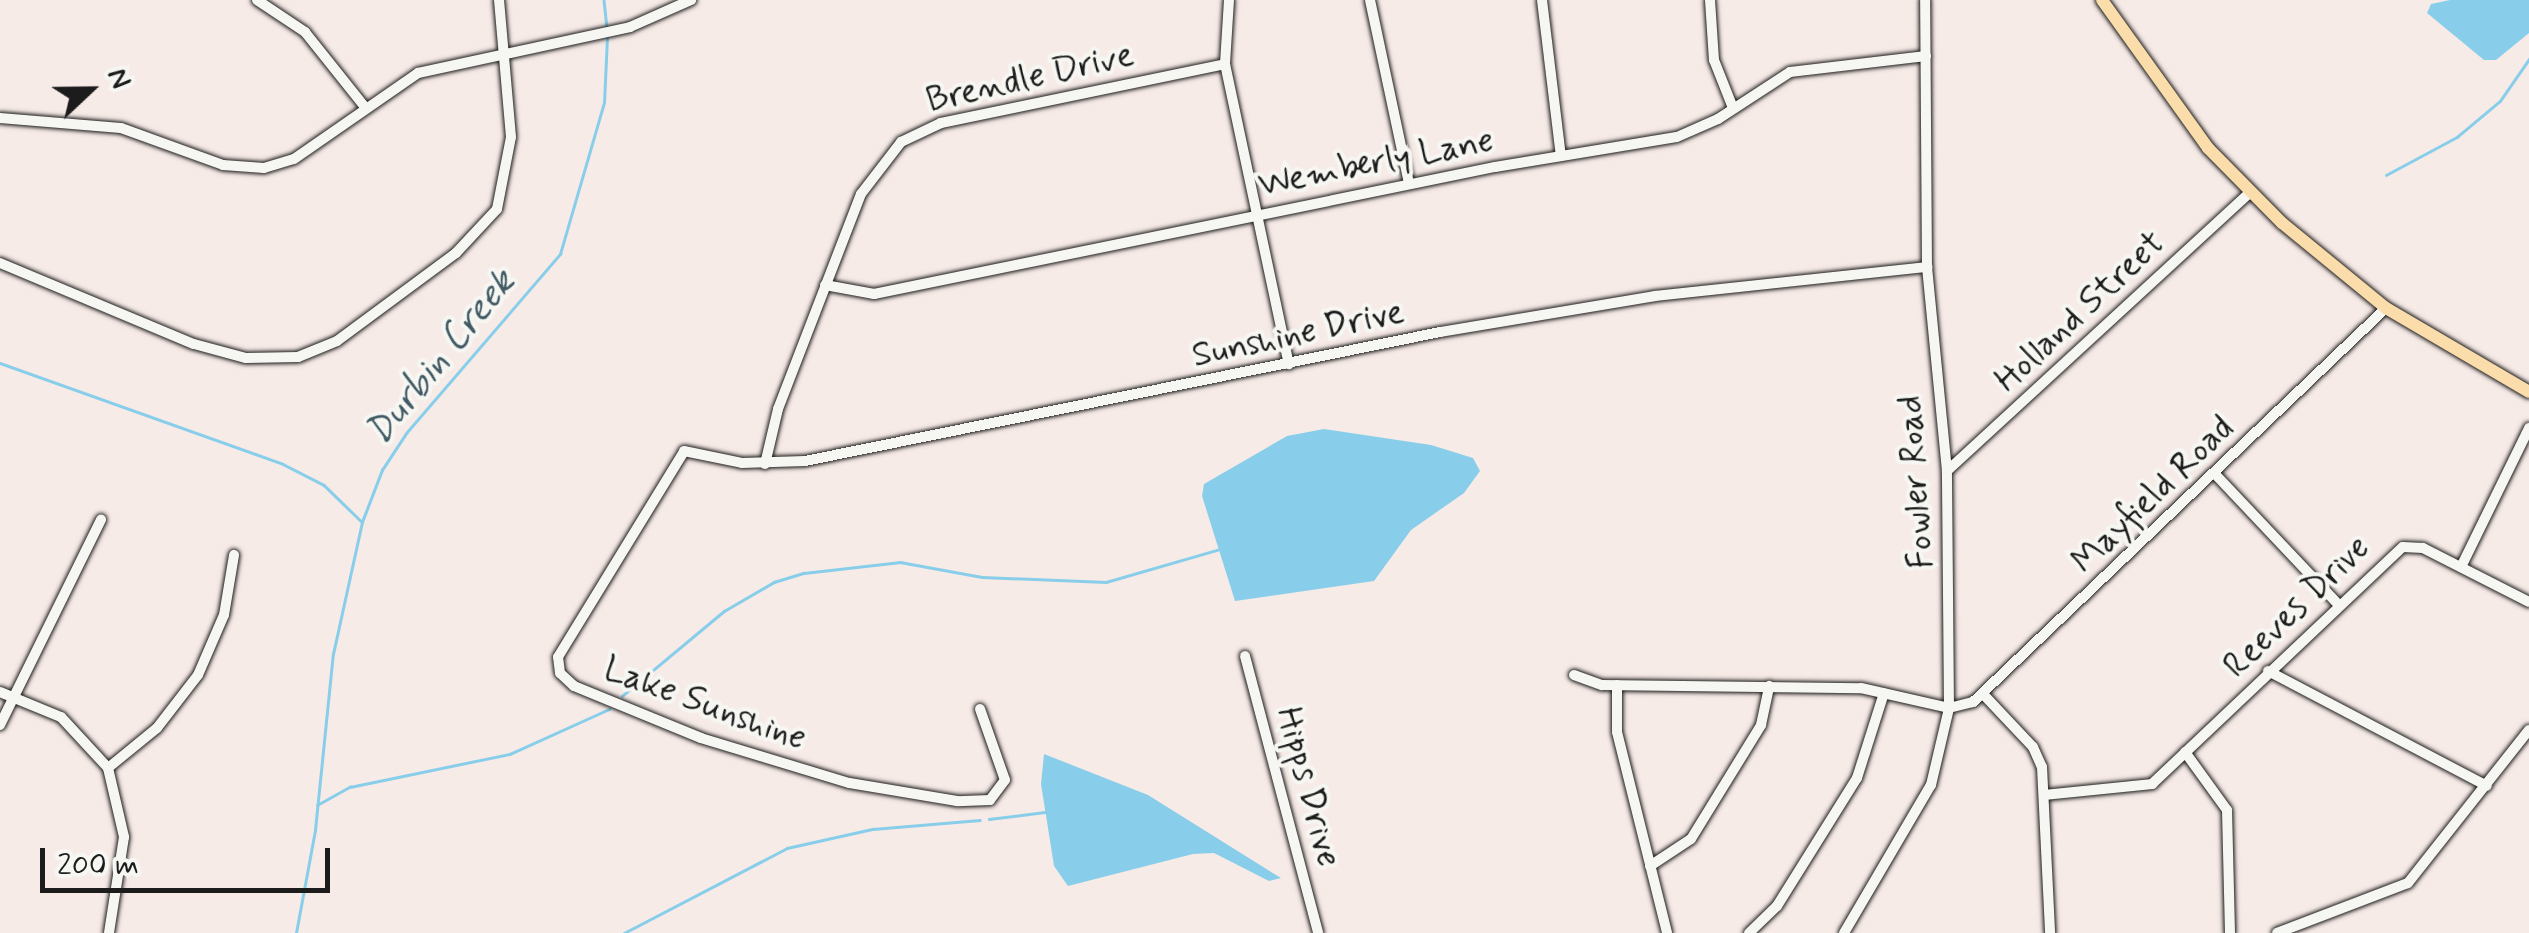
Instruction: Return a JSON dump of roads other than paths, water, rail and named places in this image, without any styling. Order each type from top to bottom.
[{"type":"main road","points":[[2102,0],[2172,103],[2250,192],[2386,308],[2529,392]]},
{"type":"street","points":[[256,0],[305,32],[364,106]]},
{"type":"street","points":[[0,263],[234,356],[284,360],[320,350],[413,287],[490,220],[510,162],[499,0]]},
{"type":"street","points":[[0,118],[121,128],[249,169],[294,159],[364,106],[418,73],[616,30],[692,0]]},
{"type":"street","points":[[1229,0],[1225,64],[1289,364]]},
{"type":"street","points":[[1370,0],[1410,184]]},
{"type":"street","points":[[1542,0],[1561,156]]},
{"type":"street","points":[[1710,0],[1714,60],[1733,108]]},
{"type":"street","name":"Fowler Road","points":[[1844,933],[1931,785],[1949,708],[1947,471],[1927,267],[1925,0]]},
{"type":"street","name":"Wemberly Lane","points":[[825,285],[874,294],[1410,184],[1677,137],[1790,72],[1926,56]]},
{"type":"street","name":"Brendle Drive","points":[[765,464],[778,408],[868,180],[917,132],[1225,64]]},
{"type":"street","name":"Holland Street","points":[[1947,471],[2250,192]]},
{"type":"street","name":"Sunshine Drive","points":[[684,451],[765,464],[900,446],[1289,364],[1655,296],[1927,267]]},
{"type":"street","name":"Mayfield Road","points":[[1949,708],[1983,694],[2386,308]]},
{"type":"street","points":[[2529,428],[2461,567],[2529,602]]},
{"type":"street","name":"Lake Sunshine","points":[[684,451],[565,640],[558,662],[566,681],[701,738],[837,780],[979,802],[996,796],[1005,780],[980,709]]},
{"type":"street","points":[[2215,474],[2338,604]]},
{"type":"street","points":[[0,726],[101,520]]},
{"type":"street","name":"Reeves Drive","points":[[2044,795],[2138,790],[2185,752],[2403,546],[2423,548],[2461,567]]},
{"type":"street","points":[[108,768],[158,728],[198,675],[224,614],[234,555]]},
{"type":"street","name":"Hipps Drive","points":[[1245,656],[1318,933]]},
{"type":"street","points":[[2268,671],[2487,786]]},
{"type":"street","points":[[1574,675],[1617,685],[1770,686],[1884,694],[1949,708]]},
{"type":"street","points":[[1617,685],[1617,732],[1667,933]]},
{"type":"street","points":[[1650,866],[1692,839],[1762,725],[1770,686]]},
{"type":"street","points":[[0,692],[60,716],[108,768],[124,838],[110,933]]},
{"type":"street","points":[[1749,933],[1777,906],[1857,778],[1884,694]]},
{"type":"street","points":[[1983,694],[2038,755],[2044,795],[2050,933]]},
{"type":"street","points":[[2277,933],[2399,890],[2529,730]]},
{"type":"street","points":[[2185,752],[2227,810],[2230,933]]},
{"type":"water","points":[[2450,0],[2529,0],[2529,33],[2496,60],[2484,60],[2427,13],[2431,4]]},
{"type":"water","points":[[1324,429],[1431,445],[1473,458],[1480,471],[1464,493],[1411,530],[1374,581],[1235,601],[1202,496],[1204,484],[1287,436]]},
{"type":"water","points":[[1044,754],[1148,795],[1281,878],[1269,881],[1214,853],[1193,854],[1068,886],[1054,866],[1041,784]]},
{"type":"waterway","name":"Durbin Creek","points":[[604,0],[607,28]]},
{"type":"waterway","name":"Durbin Creek","points":[[296,933],[315,830],[333,654],[362,522],[382,470],[407,432],[560,254],[604,103],[607,36]]},
{"type":"waterway","points":[[2386,175],[2457,137],[2500,101],[2529,59]]},
{"type":"waterway","points":[[0,363],[283,464],[324,485],[361,521]]},
{"type":"waterway","points":[[622,696],[724,611],[774,582],[804,573],[900,562],[982,577],[1106,582],[1217,550]]},
{"type":"waterway","points":[[317,805],[350,787],[510,754],[609,709]]},
{"type":"waterway","points":[[989,819],[1045,812]]},
{"type":"waterway","points":[[624,933],[787,848],[873,829],[980,820]]}]
